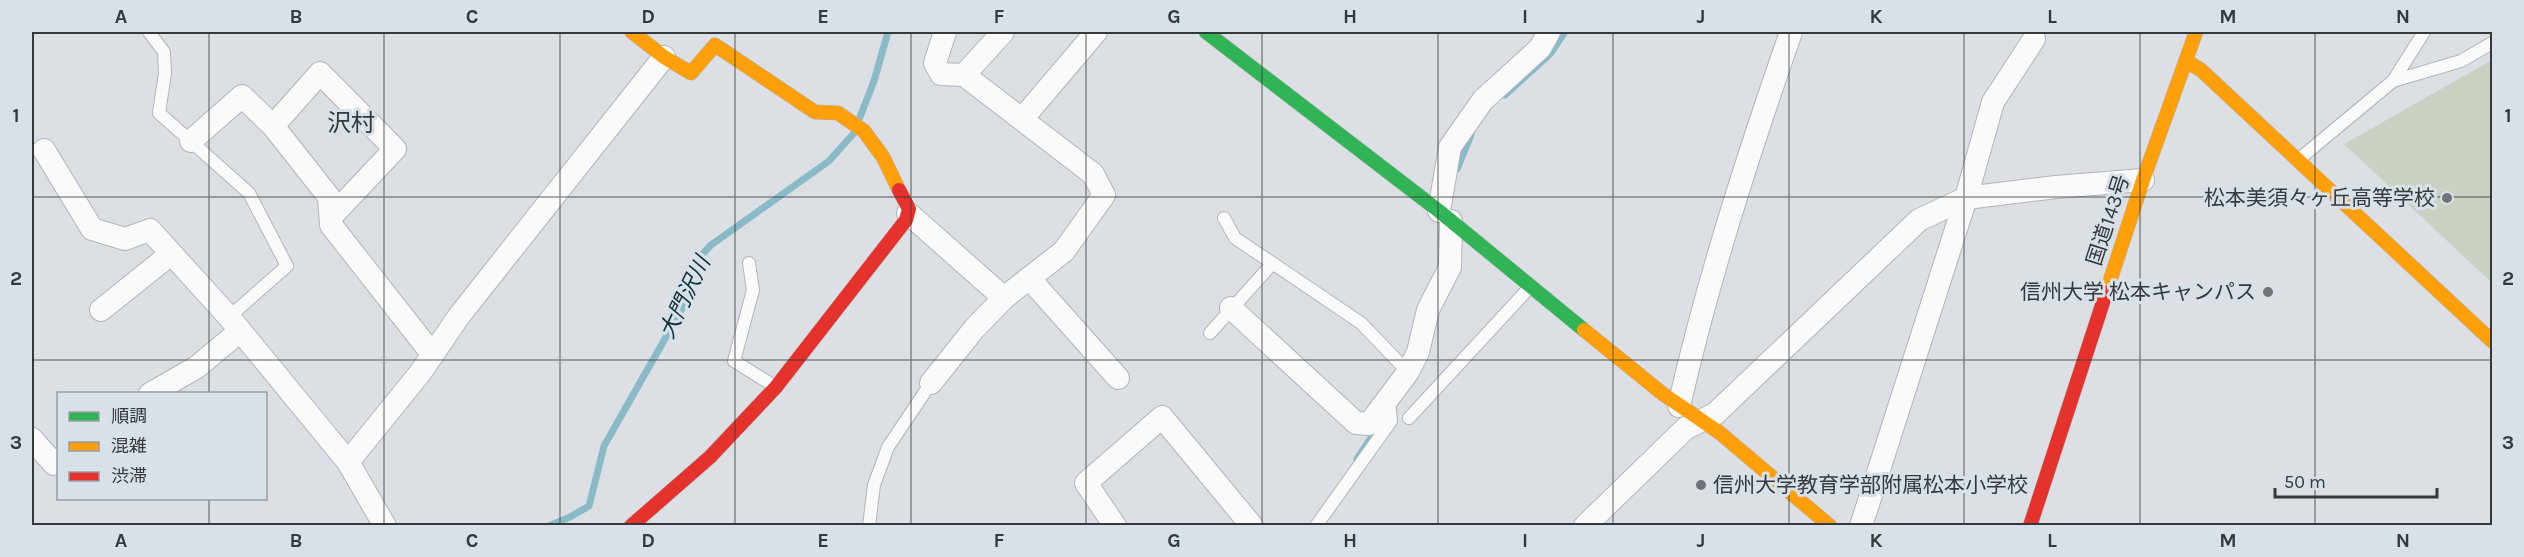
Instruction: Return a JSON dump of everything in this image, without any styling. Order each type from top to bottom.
[{"type":"main road","points":[[632,32],[664,57],[691,74],[715,45],[814,112],[838,113],[849,120],[864,131],[883,158],[909,209],[906,220],[776,387],[710,457],[632,525]]},
{"type":"main road","points":[[1206,32],[1445,216],[1679,406],[1720,433],[1830,525]]},
{"type":"main road","name":"国道143号","points":[[2030,525],[2143,180],[2196,32]]},
{"type":"main road","points":[[2186,60],[2201,70],[2493,341]]},
{"type":"street","points":[[931,383],[974,329],[1004,298],[1064,251],[1104,195],[1093,174],[1023,118],[964,75],[941,74],[935,63],[945,32]]},
{"type":"street","points":[[964,75],[1003,32]]},
{"type":"street","points":[[1023,118],[1096,32]]},
{"type":"street","points":[[1231,308],[1356,423],[1369,424],[1408,372],[1418,352],[1428,310],[1450,267],[1445,216],[1450,147],[1483,100],[1540,48],[1549,32]]},
{"type":"street","points":[[1679,406],[1706,297],[1743,171],[1791,32]]},
{"type":"street","points":[[1861,525],[1966,198],[1993,102],[2034,39]]},
{"type":"street","points":[[348,462],[433,355],[459,316],[664,57]]},
{"type":"street","points":[[273,126],[320,73],[395,149],[330,217]]},
{"type":"street","points":[[191,141],[242,96],[273,126],[329,197],[331,225],[433,355]]},
{"type":"street","points":[[44,150],[92,229],[125,239],[150,230],[234,324],[348,462],[385,525]]},
{"type":"street","points":[[1585,525],[1686,428],[1715,414],[1919,220],[1966,198],[2143,180]]},
{"type":"street","points":[[908,213],[1004,298]]},
{"type":"street","points":[[101,310],[171,254]]},
{"type":"street","points":[[1029,278],[1118,378]]},
{"type":"street","points":[[152,392],[197,367],[234,324]]},
{"type":"street","points":[[1115,525],[1086,483],[1162,417],[1252,525]]},
{"type":"street","points":[[32,439],[54,464],[57,461]]},
{"type":"lane","points":[[149,32],[164,52],[165,73],[159,113],[249,193],[287,266],[234,324]]},
{"type":"lane","points":[[2298,160],[2393,81],[2424,32]]},
{"type":"lane","points":[[2393,81],[2461,61],[2493,43]]},
{"type":"lane","points":[[1224,218],[1235,238],[1361,323],[1408,372]]},
{"type":"lane","points":[[749,263],[753,290],[734,361],[776,387]]},
{"type":"lane","points":[[1210,333],[1272,264]]},
{"type":"lane","points":[[1409,418],[1530,286]]},
{"type":"lane","points":[[869,525],[874,485],[888,447],[931,383]]},
{"type":"lane","points":[[1316,525],[1391,421],[1389,398]]},
{"type":"green space","points":[[2492,60],[2492,283],[2344,144]]},
{"type":"waterway","name":"大門沢川","points":[[860,117],[874,81],[888,32]]},
{"type":"waterway","points":[[1505,95],[1550,54],[1565,32]]},
{"type":"waterway","name":"大門沢川","points":[[549,526],[589,506],[604,446],[683,307],[697,260],[711,245],[829,161],[854,133]]},
{"type":"waterway","points":[[1457,169],[1471,135]]},
{"type":"waterway","points":[[1357,459],[1377,429]]},
{"type":"traffic: fast","points":[[1206,32],[1439,211],[1584,330]]},
{"type":"traffic: slow","points":[[632,32],[664,57],[691,73],[715,45],[815,112],[838,113],[864,131],[883,157],[899,190]]},
{"type":"traffic: slow","points":[[2106,293],[2143,180],[2196,32]]},
{"type":"traffic: slow","points":[[2186,61],[2201,70],[2492,341]]},
{"type":"traffic: slow","points":[[1584,330],[1663,394],[1720,433],[1830,526]]},
{"type":"traffic: jam","points":[[631,526],[710,457],[776,387],[906,220],[909,209],[899,190]]},
{"type":"traffic: jam","points":[[2030,526],[2106,293]]},
{"type":"place","name":"松本美須々ヶ丘高等学校","points":[[2447,198]]},
{"type":"place","name":"信州大学 松本キャンパス","points":[[2268,292]]},
{"type":"place","name":"信州大学教育学部附属松本小学校","points":[[1701,485]]},
{"type":"district","name":"沢村","points":[[351,123]]}]
